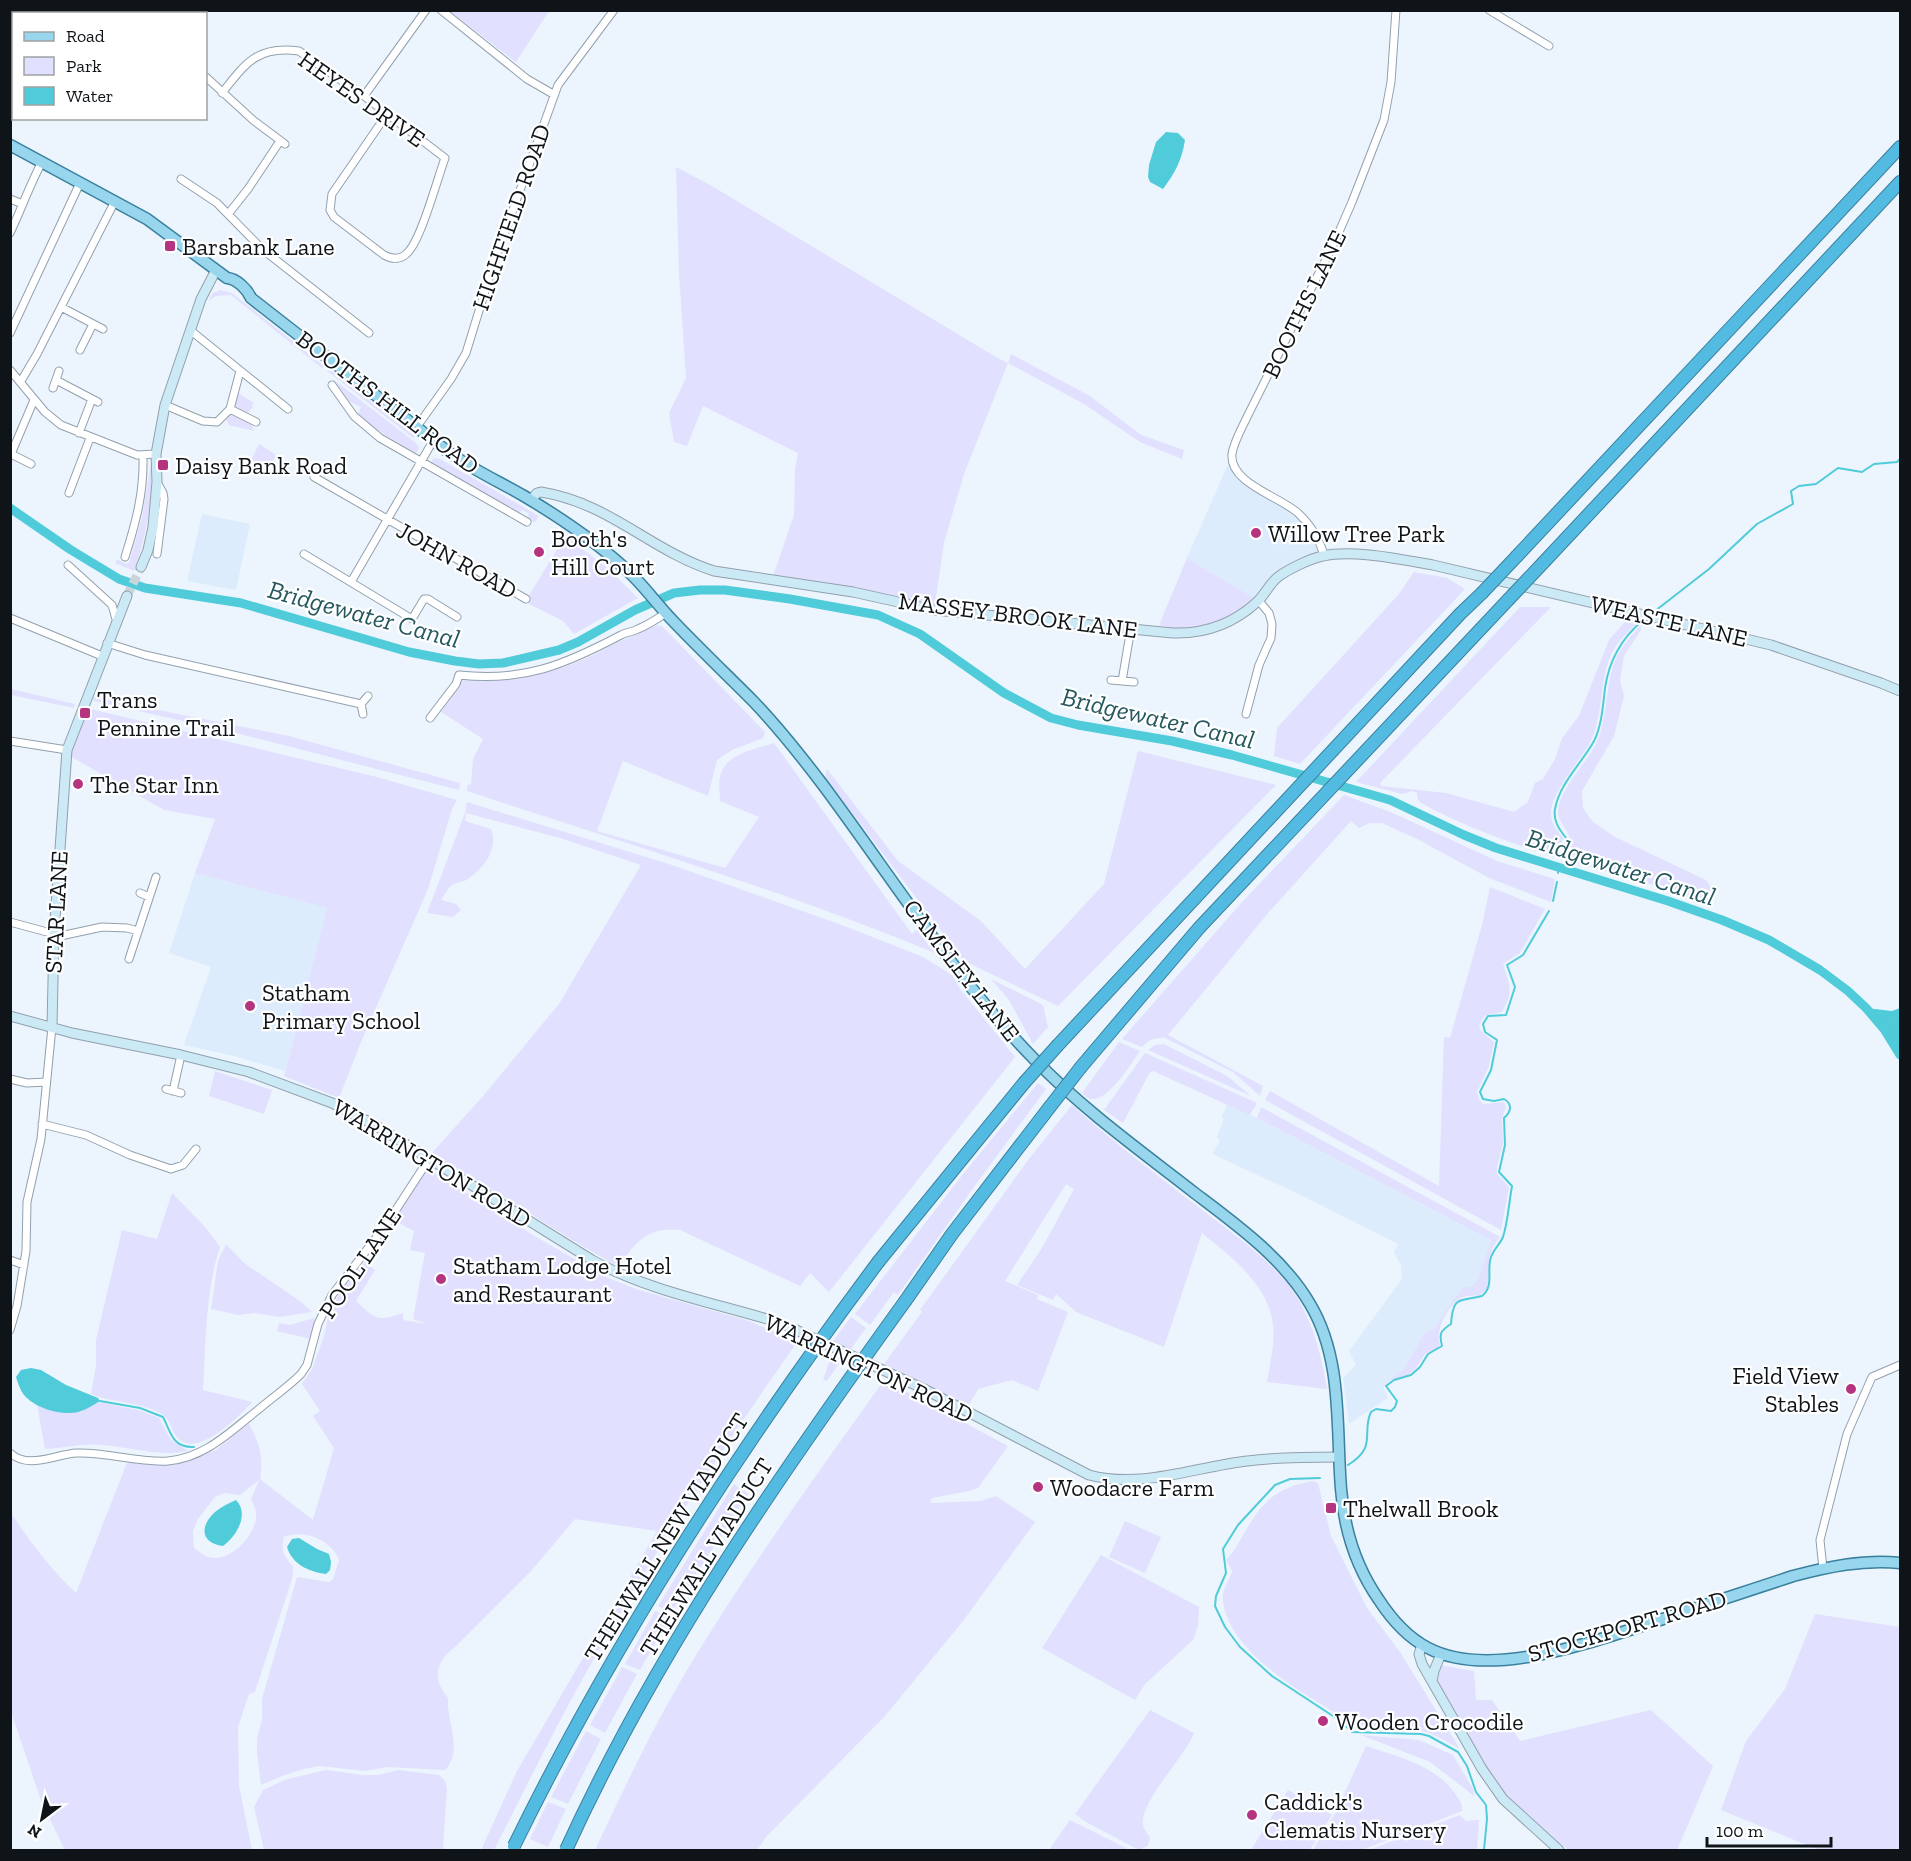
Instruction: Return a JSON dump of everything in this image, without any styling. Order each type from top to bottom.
[{"type":"highway","name":"THELWALL NEW VIADUCT","points":[[512,1851],[574,1729],[681,1546],[719,1485],[790,1382],[879,1261],[1024,1083],[1058,1045],[1900,147]]},
{"type":"highway","name":"THELWALL VIADUCT","points":[[566,1851],[658,1670],[718,1570],[952,1234],[1081,1067],[1199,928],[1900,182]]},
{"type":"main road","name":"BOOTHS HILL ROAD","points":[[10,145],[155,224],[227,278],[229,285],[244,297],[251,298],[433,441],[470,467],[531,500]]},
{"type":"main road","name":"CAMSLEY LANE","points":[[531,500],[600,548],[633,576],[664,611],[756,704],[823,786],[947,955],[1023,1047],[1052,1077],[1088,1110],[1218,1211],[1276,1260],[1310,1303],[1326,1338],[1337,1396],[1339,1457]]},
{"type":"main road","name":"STOCKPORT ROAD","points":[[1339,1457],[1343,1510],[1355,1555],[1375,1594],[1392,1618],[1412,1638],[1441,1654],[1461,1658],[1494,1660],[1551,1653],[1823,1569],[1859,1564],[1900,1563]]},
{"type":"street","points":[[364,96],[426,10]]},
{"type":"street","points":[[441,10],[527,79],[553,94]]},
{"type":"street","name":"HIGHFIELD ROAD","points":[[416,428],[451,379],[466,353],[493,266],[553,94],[564,74],[614,10]]},
{"type":"street","name":"BOOTHS LANE","points":[[1324,555],[1319,539],[1310,526],[1297,512],[1279,499],[1243,480],[1236,472],[1232,455],[1248,416],[1344,222],[1384,120],[1391,82],[1396,10]]},
{"type":"street","points":[[1490,10],[1549,46]]},
{"type":"street","name":"HEYES DRIVE","points":[[222,93],[249,60],[269,52],[287,49],[299,51],[364,96],[445,158],[419,233],[409,251],[401,257],[391,259],[334,217],[330,210],[332,194],[387,114]]},
{"type":"street","points":[[207,78],[222,93],[283,142],[229,213]]},
{"type":"street","points":[[11,229],[42,162]]},
{"type":"street","points":[[181,179],[229,213],[262,249],[369,333]]},
{"type":"street","points":[[10,333],[80,183]]},
{"type":"street","points":[[10,200],[23,204]]},
{"type":"street","points":[[21,381],[115,201]]},
{"type":"street","points":[[141,567],[148,550],[153,527],[157,482],[156,454],[165,405],[203,293],[216,270]]},
{"type":"street","points":[[61,307],[103,329]]},
{"type":"street","points":[[80,350],[93,324]]},
{"type":"street","points":[[190,330],[288,409]]},
{"type":"street","points":[[10,370],[45,412],[61,425],[90,438],[143,456],[156,454]]},
{"type":"street","points":[[53,388],[59,371]]},
{"type":"street","points":[[165,405],[209,423],[217,422],[230,409],[240,371]]},
{"type":"street","points":[[56,380],[95,400],[79,433]]},
{"type":"street","points":[[332,385],[364,426],[421,462],[527,522]]},
{"type":"street","points":[[31,464],[11,454],[34,400]]},
{"type":"street","points":[[230,409],[256,422]]},
{"type":"street","points":[[69,493],[90,438]]},
{"type":"street","points":[[351,582],[433,441]]},
{"type":"street","points":[[125,557],[140,508],[143,456]]},
{"type":"street","name":"JOHN ROAD","points":[[314,477],[526,599]]},
{"type":"street","points":[[157,482],[164,499],[157,554]]},
{"type":"street","name":"MASSEY BROOK LANE","points":[[531,500],[536,494],[542,492],[574,500],[603,512],[683,559],[714,571],[853,592],[934,610],[1192,633],[1212,629],[1240,615],[1259,601],[1278,577],[1324,555],[1390,558],[1433,565]]},
{"type":"street","points":[[304,554],[412,619],[424,599],[428,599],[457,617]]},
{"type":"street","points":[[68,565],[112,605],[116,619]]},
{"type":"street","name":"WEASTE LANE","points":[[1433,565],[1771,645],[1881,683],[1900,692]]},
{"type":"street","points":[[10,618],[102,656],[127,596]]},
{"type":"street","points":[[1246,714],[1259,665],[1271,638],[1272,624],[1269,613],[1259,601]]},
{"type":"street","points":[[430,718],[456,684],[459,675],[494,678],[553,667],[594,650],[624,633],[637,630],[664,611]]},
{"type":"street","points":[[1122,681],[1131,628]]},
{"type":"street","points":[[107,643],[145,655],[361,704]]},
{"type":"street","name":"STAR LANE","points":[[42,1124],[52,1028],[54,934],[67,750],[102,656]]},
{"type":"street","points":[[1111,680],[1134,682]]},
{"type":"street","points":[[361,704],[368,696]]},
{"type":"street","points":[[361,704],[363,714]]},
{"type":"street","points":[[10,741],[67,750]]},
{"type":"street","points":[[129,959],[156,877]]},
{"type":"street","points":[[140,893],[149,897]]},
{"type":"street","points":[[10,922],[54,934],[73,935],[94,927],[127,928],[138,932]]},
{"type":"street","name":"WARRINGTON ROAD","points":[[10,1016],[52,1028],[249,1072],[332,1103],[375,1125],[614,1272],[794,1329],[924,1389],[1089,1474],[1114,1479],[1141,1479],[1246,1461],[1289,1457],[1339,1457]]},
{"type":"street","points":[[181,1055],[169,1090],[181,1093]]},
{"type":"street","points":[[10,1079],[27,1083],[46,1082]]},
{"type":"street","points":[[10,1330],[24,1265],[27,1202],[39,1152],[42,1124],[86,1135],[140,1160],[171,1169],[183,1165],[195,1149]]},
{"type":"street","name":"POOL LANE","points":[[10,1453],[15,1458],[24,1461],[74,1453],[100,1453],[166,1461],[197,1454],[214,1445],[302,1374],[307,1365],[318,1324],[332,1295],[386,1226],[429,1159]]},
{"type":"street","points":[[10,1260],[24,1265]]},
{"type":"street","points":[[1823,1569],[1820,1540],[1847,1434],[1872,1377],[1900,1365]]},
{"type":"street","points":[[1422,1645],[1419,1658],[1482,1769],[1514,1812],[1559,1851]]},
{"type":"street","points":[[1432,1682],[1441,1654]]},
{"type":"shaded area","name":"Willow Tree Park","points":[[1232,455],[1236,472],[1279,499],[1310,526],[1324,555],[1278,577],[1259,601],[1187,558]]},
{"type":"shaded area","points":[[202,514],[250,524],[236,590],[187,581]]},
{"type":"shaded area","name":"Statham Primary School","points":[[195,873],[327,908],[285,1071],[234,1056],[184,1045],[211,967],[169,953]]},
{"type":"shaded area","points":[[1228,1103],[1491,1240],[1478,1280],[1473,1287],[1462,1289],[1434,1329],[1424,1334],[1403,1370],[1383,1387],[1388,1398],[1349,1424],[1343,1378],[1356,1365],[1349,1351],[1402,1279],[1401,1265],[1394,1253],[1398,1244],[1303,1196],[1212,1154],[1220,1141],[1217,1137],[1224,1119],[1221,1118]]},
{"type":"green space","points":[[449,11],[549,11],[516,62]]},
{"type":"green space","points":[[676,167],[712,186],[1008,363],[964,474],[944,543],[934,610],[773,576],[794,515],[795,469],[798,453],[703,406],[687,446],[674,442],[669,413],[686,378],[679,273]]},
{"type":"green space","points":[[220,290],[232,293],[324,366],[322,368],[231,295],[216,296],[208,301],[213,293]]},
{"type":"green space","points":[[1011,354],[1090,396],[1141,435],[1184,450],[1182,459],[1140,442],[1084,404],[1008,363]]},
{"type":"green space","points":[[328,368],[415,436],[413,438],[326,370]]},
{"type":"green space","points":[[333,379],[416,443],[419,448],[416,454],[360,419],[358,414],[361,407],[350,402]]},
{"type":"green space","points":[[238,393],[254,403],[247,413],[236,407],[234,403]]},
{"type":"green space","points":[[230,413],[245,418],[251,423],[254,431],[229,425],[226,419]]},
{"type":"green space","points":[[259,444],[276,455],[270,467],[251,460]]},
{"type":"green space","points":[[434,458],[440,459],[539,516],[535,522],[531,521],[529,514],[523,510],[514,511],[430,463]]},
{"type":"green space","points":[[150,468],[152,468],[152,482],[148,521],[134,571],[115,563],[117,559],[126,564],[129,563],[142,518]]},
{"type":"green space","points":[[565,536],[605,566],[638,598],[574,634],[563,621],[525,602]]},
{"type":"green space","points":[[1187,558],[1259,601],[1240,615],[1192,633],[1159,625]]},
{"type":"green space","points":[[1414,572],[1447,578],[1465,589],[1300,764],[1274,756],[1277,728],[1398,595]]},
{"type":"green space","points":[[1520,607],[1551,607],[1380,783],[1381,786],[1446,793],[1514,812],[1528,802],[1535,783],[1543,779],[1555,759],[1562,738],[1579,716],[1609,640],[1630,616],[1641,619],[1619,642],[1610,656],[1606,667],[1599,715],[1592,738],[1561,786],[1552,805],[1552,821],[1563,838],[1558,858],[1454,820],[1421,803],[1417,793],[1412,791],[1402,794],[1356,782]]},
{"type":"green space","points":[[657,625],[663,627],[765,732],[763,738],[732,750],[717,760],[708,796],[623,761],[597,831],[725,868],[759,817],[720,801],[719,783],[723,769],[734,758],[750,750],[774,743],[912,934],[917,930],[935,953],[819,908],[467,791],[468,784],[471,785],[473,759],[483,739],[441,712],[462,680],[496,681],[545,673],[577,662]]},
{"type":"green space","points":[[1641,625],[1641,630],[1624,656],[1620,680],[1624,696],[1614,736],[1582,791],[1583,808],[1592,821],[1615,837],[1706,880],[1713,890],[1712,905],[1635,879],[1568,861],[1570,840],[1558,813],[1559,805],[1567,787],[1592,751],[1600,734],[1611,673],[1616,658]]},
{"type":"green space","points":[[11,689],[75,704],[74,708],[11,695]]},
{"type":"green space","points":[[93,697],[289,736],[460,783],[459,790],[232,732],[94,701]]},
{"type":"green space","points":[[90,709],[377,777],[457,800],[452,809],[428,889],[339,1098],[284,1076],[327,908],[195,873],[215,819],[164,810],[70,756],[85,710]]},
{"type":"green space","points":[[1138,751],[1276,785],[1058,1006],[964,961],[825,777],[827,769],[898,861],[981,921],[1025,969],[1104,884]]},
{"type":"green space","points":[[1344,795],[1393,813],[1497,861],[1555,879],[1551,902],[1489,878],[1382,823],[1370,823],[1359,828],[1351,821],[1269,912],[1168,1035],[1263,1086],[1260,1096],[1233,1072],[1165,1038],[1152,1040],[1142,1047],[1122,1039],[1243,901]]},
{"type":"green space","points":[[467,802],[669,864],[842,925],[923,957],[952,975],[960,989],[1015,1057],[829,1292],[810,1273],[800,1286],[680,1230],[669,1229],[651,1233],[637,1243],[619,1267],[431,1154],[483,1096],[559,1004],[641,865],[560,838],[466,813],[465,821],[491,829],[493,844],[491,851],[478,871],[466,880],[452,885],[441,900],[456,904],[461,910],[453,917],[427,913],[465,813]]},
{"type":"green space","points":[[1490,887],[1545,909],[1520,953],[1503,964],[1510,989],[1502,1012],[1485,1016],[1479,1027],[1494,1042],[1489,1066],[1477,1092],[1480,1101],[1484,1104],[1504,1102],[1506,1107],[1502,1119],[1503,1144],[1497,1166],[1497,1174],[1509,1187],[1501,1230],[1265,1100],[1270,1091],[1439,1186],[1444,1037],[1450,1038],[1482,925]]},
{"type":"green space","points":[[991,979],[1043,1005],[1048,1027],[1033,1044],[1009,1000]]},
{"type":"green space","points":[[1119,1042],[1140,1051],[1111,1089],[1097,1099],[1089,1099],[1082,1093]]},
{"type":"green space","points":[[1164,1044],[1227,1076],[1251,1096],[1148,1050],[1155,1045]]},
{"type":"green space","points":[[1145,1053],[1257,1103],[1250,1115],[1153,1071],[1150,1072],[1123,1123],[1104,1110]]},
{"type":"green space","points":[[215,1071],[272,1090],[264,1114],[209,1096]]},
{"type":"green space","points":[[1038,1083],[1046,1089],[898,1295],[894,1292],[870,1325],[855,1314],[963,1174]]},
{"type":"green space","points":[[1072,1105],[1133,1157],[1246,1244],[1280,1275],[1298,1299],[1310,1323],[1322,1362],[1327,1389],[1267,1382],[1272,1354],[1273,1326],[1265,1298],[1257,1285],[1236,1262],[1202,1233],[1164,1347],[1076,1312],[1056,1294],[1053,1300],[1017,1285],[1042,1248],[1074,1189],[1066,1184],[1005,1281],[1038,1295],[1037,1299],[1068,1312],[1038,1391],[1012,1380],[978,1389],[969,1405],[884,1364],[1028,1160]]},
{"type":"green space","points":[[1261,1107],[1500,1237],[1490,1257],[1487,1288],[1480,1295],[1463,1297],[1456,1301],[1441,1326],[1438,1348],[1425,1354],[1416,1368],[1407,1376],[1390,1380],[1403,1370],[1424,1334],[1434,1329],[1462,1288],[1473,1286],[1478,1280],[1491,1240],[1257,1118]]},
{"type":"green space","points":[[425,1167],[538,1238],[608,1278],[639,1290],[746,1320],[798,1341],[711,1468],[628,1599],[566,1709],[494,1850],[481,1850],[517,1771],[657,1531],[575,1519],[531,1571],[443,1658],[438,1677],[448,1698],[454,1745],[451,1762],[445,1770],[387,1767],[365,1771],[320,1766],[303,1769],[261,1785],[257,1738],[262,1720],[262,1699],[297,1577],[329,1582],[333,1579],[339,1560],[324,1542],[309,1535],[284,1537],[284,1553],[293,1566],[293,1576],[255,1692],[249,1694],[238,1727],[239,1786],[252,1850],[65,1850],[42,1803],[11,1712],[10,1512],[49,1564],[76,1593],[128,1460],[172,1465],[186,1462],[216,1450],[248,1422],[260,1449],[260,1479],[313,1520],[334,1448],[313,1416],[320,1411],[302,1384],[312,1369],[329,1314],[339,1294],[365,1262],[375,1270],[356,1301],[377,1317],[403,1313],[403,1320],[427,1324],[413,1319],[425,1253],[410,1250],[414,1231],[393,1220]],"holes":[[[259,1480],[251,1499],[256,1510],[256,1520],[249,1535],[237,1549],[223,1557],[215,1558],[206,1556],[194,1548],[193,1531],[198,1519],[215,1497],[225,1493],[240,1495]]]},
{"type":"green space","points":[[172,1193],[206,1228],[220,1247],[211,1282],[203,1390],[252,1402],[219,1432],[198,1443],[188,1444],[180,1440],[162,1414],[91,1394],[96,1366],[96,1340],[122,1230],[157,1239]]},
{"type":"green space","points":[[226,1244],[244,1263],[300,1301],[312,1312],[279,1317],[254,1313],[238,1315],[211,1309],[218,1261]]},
{"type":"green space","points":[[851,1317],[866,1328],[851,1349],[833,1341]]},
{"type":"green space","points":[[314,1318],[315,1325],[311,1339],[277,1331],[279,1323],[290,1325]]},
{"type":"green space","points":[[825,1352],[842,1359],[827,1381],[823,1380],[830,1359],[823,1356]]},
{"type":"green space","points":[[884,1380],[1008,1446],[978,1488],[932,1498],[930,1503],[980,1501],[996,1496],[1035,1522],[963,1621],[885,1716],[766,1837],[757,1850],[595,1850],[654,1730],[715,1624]]},
{"type":"green space","points":[[98,1402],[138,1410],[159,1418],[171,1440],[188,1451],[166,1453],[95,1445],[45,1449],[37,1404],[67,1411],[83,1409]]},
{"type":"green space","points":[[1313,1481],[1318,1483],[1331,1536],[1367,1608],[1400,1652],[1460,1749],[1435,1735],[1419,1730],[1371,1727],[1347,1720],[1277,1675],[1247,1648],[1235,1633],[1227,1617],[1223,1600],[1232,1571],[1226,1560],[1256,1515],[1270,1499],[1288,1488]]},
{"type":"green space","points":[[734,1484],[748,1494],[671,1613],[658,1606]]},
{"type":"green space","points":[[1125,1521],[1161,1537],[1145,1573],[1109,1557]]},
{"type":"green space","points":[[1101,1555],[1199,1607],[1198,1626],[1193,1640],[1145,1684],[1135,1700],[1042,1648]]},
{"type":"green space","points":[[655,1611],[670,1617],[640,1670],[625,1664]]},
{"type":"green space","points":[[1815,1614],[1900,1627],[1900,1850],[1819,1850],[1721,1810],[1746,1741],[1785,1689]]},
{"type":"green space","points":[[1439,1665],[1474,1671],[1476,1700],[1492,1700],[1520,1741],[1651,1710],[1713,1766],[1677,1850],[1568,1850],[1508,1797],[1489,1771],[1435,1678]]},
{"type":"green space","points":[[622,1667],[637,1674],[605,1733],[590,1725]]},
{"type":"green space","points":[[1150,1710],[1194,1733],[1148,1804],[1143,1825],[1150,1838],[1148,1846],[1139,1850],[1075,1814]]},
{"type":"green space","points":[[586,1731],[601,1739],[568,1804],[551,1797]]},
{"type":"green space","points":[[1361,1735],[1419,1740],[1453,1755],[1473,1789],[1474,1796],[1430,1762]]},
{"type":"green space","points":[[1366,1746],[1429,1770],[1450,1787],[1461,1803],[1462,1811],[1362,1850],[1313,1850],[1336,1812]]},
{"type":"green space","points":[[326,1770],[363,1775],[378,1775],[398,1770],[439,1775],[445,1781],[447,1788],[443,1847],[445,1850],[264,1850],[254,1807],[263,1790],[287,1779]]},
{"type":"green space","points":[[1288,1790],[1332,1815],[1310,1850],[1251,1850]]},
{"type":"green space","points":[[548,1802],[566,1809],[548,1847],[530,1839]]},
{"type":"green space","points":[[1460,1815],[1466,1821],[1479,1820],[1477,1850],[1369,1850]]},
{"type":"green space","points":[[1070,1820],[1124,1847],[1129,1850],[1049,1850]]},
{"type":"water","points":[[1166,132],[1178,133],[1185,140],[1177,166],[1163,189],[1150,182],[1148,177],[1156,142]]},
{"type":"water","points":[[1866,1008],[1892,1011],[1900,1008],[1900,1055],[1884,1029]]},
{"type":"water","points":[[31,1368],[41,1370],[100,1401],[84,1410],[71,1413],[56,1412],[41,1407],[24,1395],[16,1377],[21,1370]]},
{"type":"water","points":[[236,1500],[242,1512],[237,1531],[223,1546],[210,1542],[205,1534],[206,1523],[220,1508]]},
{"type":"water","points":[[299,1538],[329,1554],[330,1570],[326,1574],[308,1569],[289,1553],[287,1547],[292,1539]]},
{"type":"waterway","points":[[1655,611],[1709,569],[1757,524],[1793,504],[1791,491],[1799,486],[1816,484],[1838,468],[1862,472],[1874,464],[1897,462],[1900,459]]},
{"type":"waterway","name":"Bridgewater Canal","points":[[10,508],[71,550],[119,579],[145,588],[241,603],[409,652],[479,664],[503,663],[559,650],[635,610],[674,593],[725,590],[878,615],[920,634],[1004,693],[1051,718],[1232,755],[1390,800],[1496,848],[1668,901],[1769,940],[1820,970],[1848,991],[1884,1029],[1900,1055]]},
{"type":"waterway","points":[[1564,852],[1566,838],[1555,817],[1557,800],[1597,735],[1607,678],[1613,659],[1628,635],[1642,621]]},
{"type":"waterway","points":[[1553,901],[1557,882]]},
{"type":"waterway","points":[[1348,1465],[1363,1452],[1366,1446],[1368,1420],[1371,1412],[1376,1409],[1391,1411],[1395,1407],[1397,1401],[1386,1386],[1394,1380],[1411,1375],[1420,1367],[1428,1354],[1442,1346],[1441,1333],[1451,1324],[1453,1308],[1456,1304],[1459,1301],[1482,1296],[1488,1287],[1490,1262],[1492,1254],[1503,1237],[1512,1186],[1499,1172],[1505,1145],[1504,1118],[1510,1106],[1504,1099],[1494,1101],[1483,1099],[1480,1092],[1491,1070],[1497,1040],[1485,1032],[1483,1024],[1488,1016],[1506,1015],[1515,987],[1507,965],[1523,955],[1549,911]]},
{"type":"waterway","points":[[100,1401],[140,1408],[163,1417],[177,1442],[187,1447],[194,1447]]},
{"type":"waterway","name":"Thelwall Brook","points":[[1320,1478],[1290,1479],[1275,1485],[1238,1525],[1223,1549],[1226,1573],[1216,1596],[1215,1606],[1225,1627],[1240,1647],[1272,1676],[1339,1720],[1352,1732],[1421,1734],[1458,1752],[1467,1766],[1476,1792],[1486,1805],[1484,1850]]},
{"type":"tunnel","points":[[127,596],[141,567]]},
{"type":"place","name":"Barsbank Lane","points":[[170,246]]},
{"type":"place","name":"Daisy Bank Road","points":[[163,465]]},
{"type":"place","name":"Willow Tree Park","points":[[1256,533]]},
{"type":"place","name":"Booth's Hill Court","points":[[539,552]]},
{"type":"place","name":"Trans Pennine Trail","points":[[85,713]]},
{"type":"place","name":"The Star Inn","points":[[78,784]]},
{"type":"place","name":"Statham Primary School","points":[[250,1006]]},
{"type":"place","name":"Statham Lodge Hotel and Restaurant","points":[[441,1279]]},
{"type":"place","name":"Field View Stables","points":[[1851,1389]]},
{"type":"place","name":"Woodacre Farm","points":[[1038,1487]]},
{"type":"place","name":"Thelwall Brook","points":[[1331,1508]]},
{"type":"place","name":"Wooden Crocodile","points":[[1323,1721]]},
{"type":"place","name":"Caddick's Clematis Nursery","points":[[1252,1815]]}]
